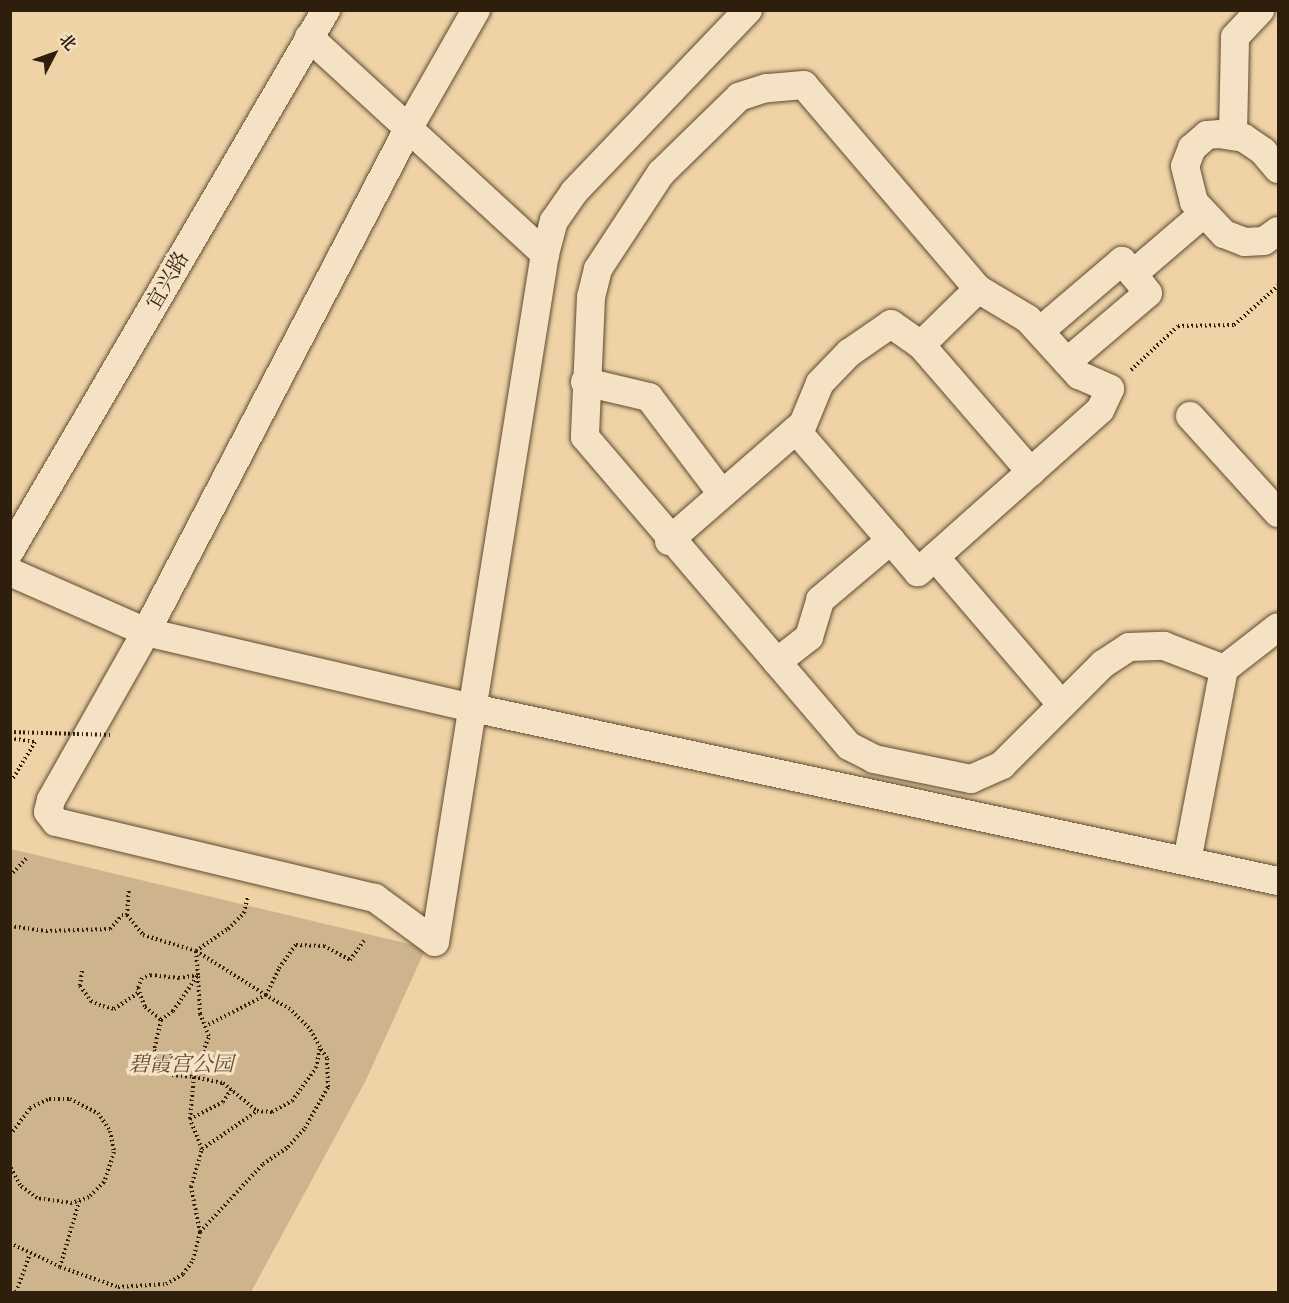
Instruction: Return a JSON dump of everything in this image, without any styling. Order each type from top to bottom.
[{"type":"street","name":"宜兴路","points":[[10,551],[326,10]]},
{"type":"street","points":[[476,10],[408,129],[146,632],[51,800],[48,812],[56,822],[254,872],[375,898],[435,942],[545,254],[554,220],[574,192],[748,10]]},
{"type":"street","points":[[1233,135],[1235,37],[1260,10]]},
{"type":"street","points":[[309,37],[545,254]]},
{"type":"street","points":[[796,430],[918,572],[1101,410],[1110,389],[1079,375],[1028,319],[978,289],[804,85],[766,88],[739,97],[661,173],[603,261],[591,297],[585,382],[585,437],[849,746],[874,759],[971,779],[1002,765],[1103,664],[1129,647],[1164,646],[1224,669]]},
{"type":"street","points":[[1278,169],[1263,152],[1233,135],[1207,135],[1192,148],[1185,166],[1186,183],[1203,214],[1224,234],[1245,242],[1264,241],[1278,231]]},
{"type":"street","points":[[1133,274],[1203,214]]},
{"type":"street","points":[[1040,331],[1122,261],[1148,293],[1068,363]]},
{"type":"street","points":[[921,345],[978,289]]},
{"type":"street","points":[[670,539],[803,424],[820,383],[879,330],[891,324],[921,345],[1031,472]]},
{"type":"street","points":[[585,382],[649,397],[722,494]]},
{"type":"street","points":[[1190,416],[1278,513]]},
{"type":"street","points":[[777,662],[808,637],[820,600],[891,540]]},
{"type":"street","points":[[935,557],[1061,704]]},
{"type":"street","points":[[10,572],[146,632],[473,708],[1278,881]]},
{"type":"street","points":[[1187,861],[1224,669],[1278,627]]},
{"type":"path","points":[[1110,389],[1178,326],[1234,325],[1278,286]]},
{"type":"path","points":[[10,732],[113,735]]},
{"type":"path","points":[[10,738],[35,742],[12,780]]},
{"type":"path","points":[[10,876],[27,858]]},
{"type":"path","points":[[196,951],[228,929],[244,913],[254,872]]},
{"type":"path","points":[[129,888],[127,915],[142,935],[196,951],[290,1009],[309,1028],[327,1058],[328,1086],[305,1128],[288,1148],[263,1164],[200,1232]]},
{"type":"path","points":[[10,926],[46,931],[110,929],[122,915],[127,915]]},
{"type":"path","points":[[207,1025],[266,995],[279,968],[296,945],[324,946],[350,960],[364,941]]},
{"type":"path","points":[[10,1243],[60,1267],[118,1287],[166,1284],[183,1274],[194,1260],[200,1232],[191,1187],[202,1149],[190,1119],[194,1077],[209,1036],[207,1025],[200,1014],[196,951]]},
{"type":"path","points":[[82,971],[80,986],[84,994],[103,1006],[114,1008],[138,993]]},
{"type":"path","points":[[161,1020],[145,1007],[138,993],[142,978],[151,975],[179,978],[198,975]]},
{"type":"path","points":[[198,975],[181,1003],[161,1020],[154,1050],[171,1075],[194,1077],[232,1088],[257,1111]]},
{"type":"path","points":[[202,1149],[257,1111],[272,1112],[292,1101],[310,1081],[320,1047]]},
{"type":"path","points":[[190,1119],[223,1102],[232,1088]]},
{"type":"path","points":[[10,1135],[13,1124],[30,1108],[49,1099],[80,1102],[98,1113],[110,1131],[113,1163],[97,1191],[79,1201],[57,1204],[37,1198],[20,1185],[10,1166]]},
{"type":"path","points":[[60,1267],[79,1201]]},
{"type":"path","points":[[16,1293],[30,1254]]},
{"type":"green space","name":"碧霞宫公园","points":[[11,849],[426,948],[366,1080],[251,1292],[11,1292]]}]
